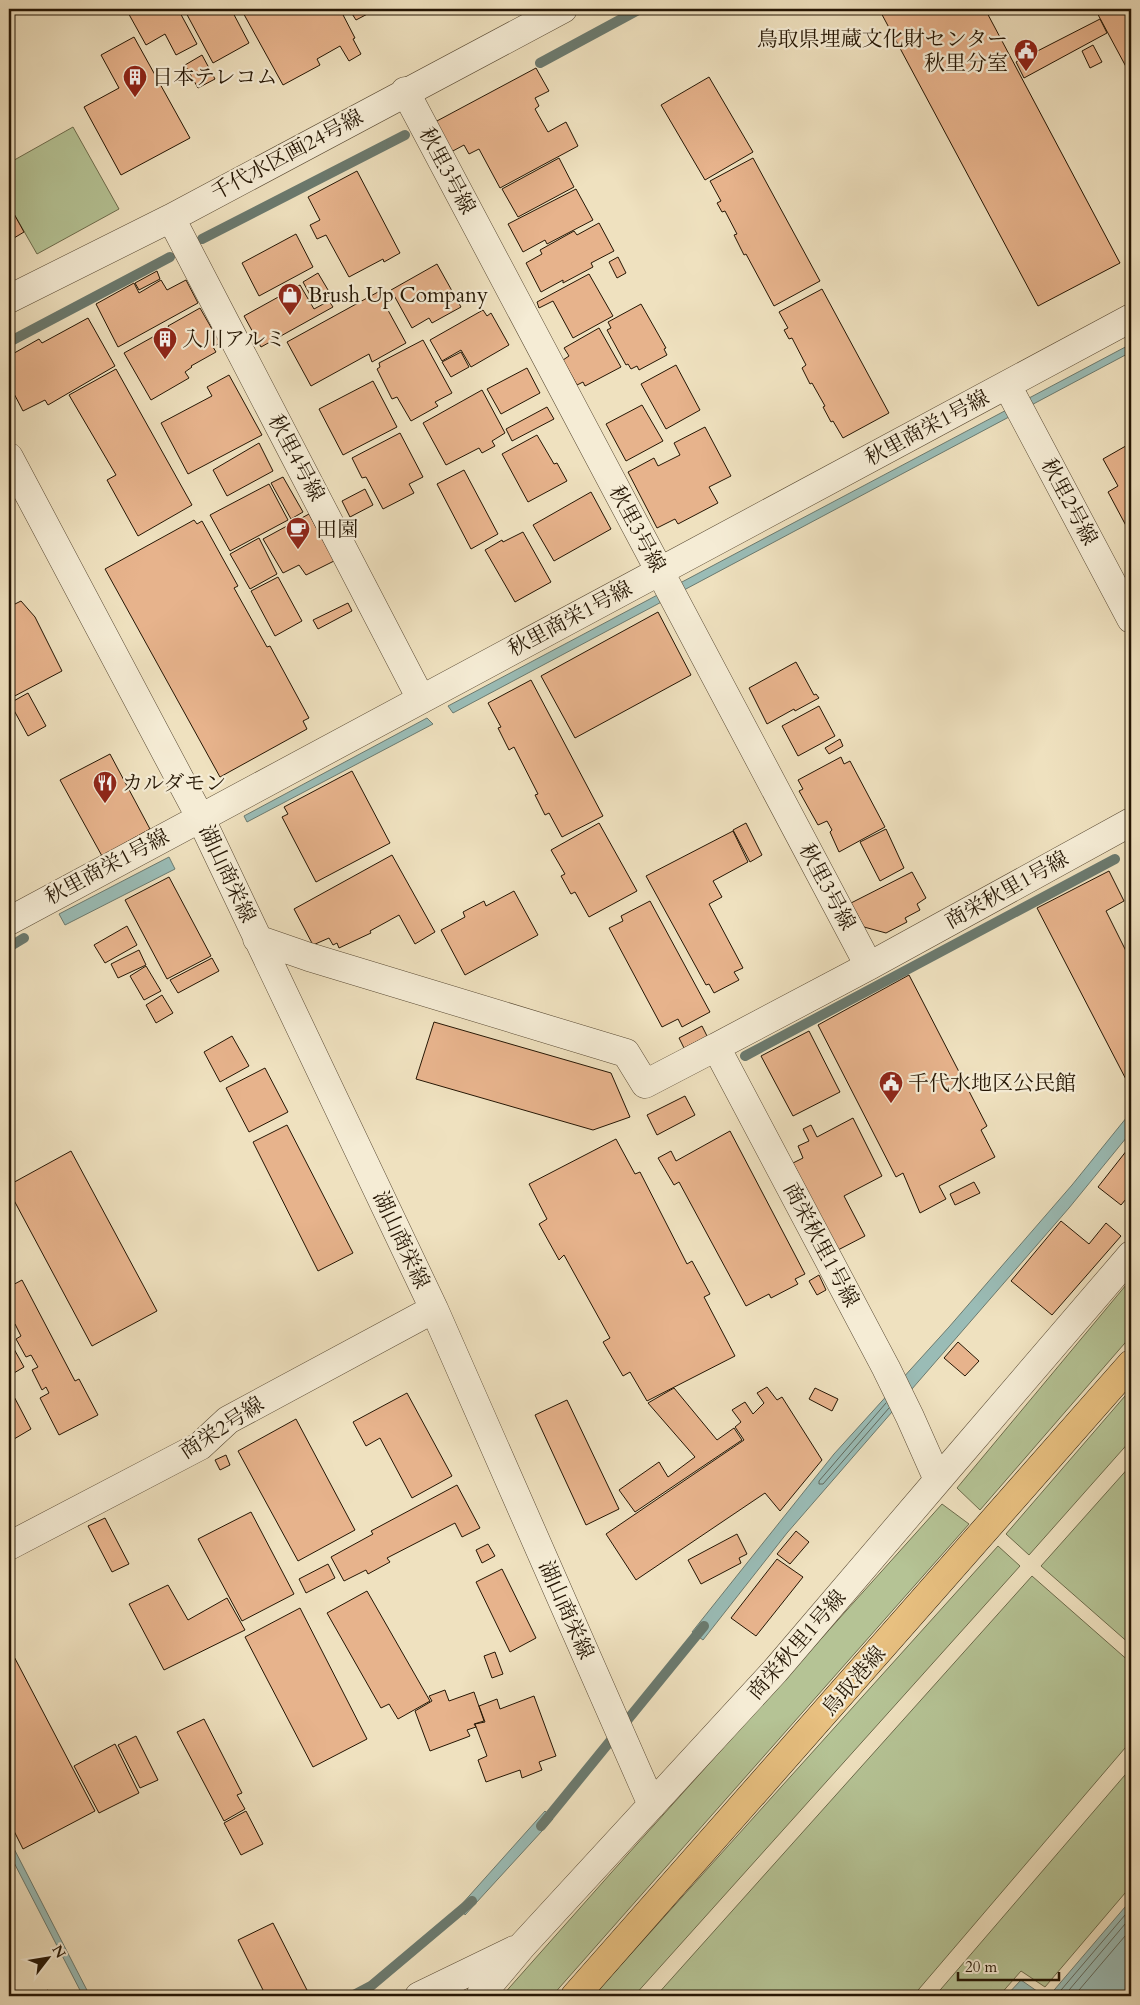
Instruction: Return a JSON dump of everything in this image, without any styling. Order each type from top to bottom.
[{"type":"main road","name":"鳥取港線","points":[[575,1996],[1131,1364]]},
{"type":"street","name":"千代水区画24号線","points":[[9,299],[171,218],[563,9]]},
{"type":"street","name":"秋里3号線","points":[[405,92],[869,966]]},
{"type":"street","name":"秋里4号線","points":[[171,218],[421,698]]},
{"type":"street","name":"秋里商栄1号線","points":[[9,921],[1131,318]]},
{"type":"street","name":"秋里2号線","points":[[1007,385],[1131,619]]},
{"type":"street","name":"湖山商栄線","points":[[9,457],[200,817],[434,1309],[652,1805]]},
{"type":"street","name":"商栄秋里1号線","points":[[652,1805],[775,1671],[938,1480],[890,1376],[716,1047],[869,966],[1131,822]]},
{"type":"street","points":[[257,939],[309,957],[626,1053],[645,1084],[716,1047]]},
{"type":"street","points":[[938,1480],[1131,1255]]},
{"type":"street","name":"商栄2号線","points":[[9,1546],[200,1446],[228,1420],[434,1309]]},
{"type":"street","points":[[480,1996],[522,1946],[652,1805]]},
{"type":"street","points":[[418,1996],[522,1946]]},
{"type":"green space","points":[[73,127],[119,209],[37,254],[9,205],[9,163]]},
{"type":"green space","points":[[1131,1279],[1131,1336],[980,1510],[957,1488]]},
{"type":"green space","points":[[1131,1389],[1131,1440],[1029,1555],[1006,1534]]},
{"type":"green space","points":[[1131,1465],[1131,1645],[1041,1566]]},
{"type":"green space","points":[[942,1504],[969,1524],[552,1996],[502,1996],[611,1873]]},
{"type":"green space","points":[[998,1546],[1020,1566],[634,1996],[593,1996]]},
{"type":"green space","points":[[1032,1576],[1131,1663],[1131,1741],[913,1996],[656,1996]]},
{"type":"green space","points":[[1131,1768],[1131,1886],[1045,1987],[1021,1971],[999,1996],[935,1996]]},
{"type":"water","points":[[1131,344],[1131,352],[453,713],[448,706]]},
{"type":"water","points":[[427,718],[433,724],[247,822],[244,816]]},
{"type":"water","points":[[169,857],[175,869],[65,925],[59,914]]},
{"type":"water","points":[[1131,1112],[1131,1132],[1069,1208],[787,1533],[703,1640],[692,1632],[834,1454],[949,1327],[1072,1185]]},
{"type":"water","points":[[545,1811],[553,1819],[465,1915],[461,1905]]},
{"type":"water","points":[[9,1839],[90,1996],[83,1996],[9,1853]]},
{"type":"water","points":[[1131,1900],[1131,1996],[1049,1996]]},
{"type":"water","points":[[1021,1980],[1044,1996],[1006,1996]]},
{"type":"building","points":[[126,9],[178,9],[197,44],[176,55],[165,34],[146,45]]},
{"type":"building","points":[[184,9],[231,9],[249,43],[213,63]]},
{"type":"building","points":[[241,9],[340,9],[361,54],[349,61],[340,46],[317,59],[320,65],[283,85]]},
{"type":"building","points":[[349,9],[377,9],[356,20]]},
{"type":"building","points":[[879,9],[985,9],[1120,263],[1038,306]]},
{"type":"building","points":[[1095,9],[1131,9],[1131,76]]},
{"type":"building","points":[[1100,19],[1107,33],[1024,78],[1016,62]]},
{"type":"building","name":"日本テレコム","points":[[134,37],[190,138],[121,175],[84,107],[119,88],[101,55]]},
{"type":"building","points":[[1093,45],[1102,62],[1090,68],[1082,51]]},
{"type":"building","points":[[202,55],[215,79],[198,88],[185,65]]},
{"type":"building","points":[[536,68],[549,91],[535,98],[539,106],[535,109],[548,132],[566,122],[578,146],[500,188],[479,149],[469,154],[464,145],[451,152],[435,122]]},
{"type":"building","points":[[709,77],[753,152],[705,180],[661,105]]},
{"type":"building","points":[[559,158],[574,187],[518,217],[502,189]]},
{"type":"building","points":[[753,158],[820,281],[774,306],[746,254],[744,255],[734,235],[737,234],[725,211],[722,212],[717,203],[721,201],[710,181]]},
{"type":"building","points":[[357,171],[400,253],[384,262],[383,259],[349,277],[326,235],[317,239],[310,225],[320,220],[308,197]]},
{"type":"building","points":[[576,189],[593,220],[547,244],[545,240],[523,252],[508,224]]},
{"type":"building","points":[[9,205],[24,232],[9,241]]},
{"type":"building","points":[[599,223],[614,251],[591,263],[593,267],[541,292],[526,263],[542,254],[540,250],[574,231],[577,235]]},
{"type":"building","points":[[296,234],[313,267],[259,296],[242,263]]},
{"type":"building","points":[[618,257],[626,273],[617,278],[609,262]]},
{"type":"building","points":[[437,264],[461,307],[432,323],[429,318],[412,328],[391,290]]},
{"type":"building","points":[[157,271],[160,279],[139,290],[135,283]]},
{"type":"building","points":[[318,273],[331,295],[315,304],[303,282]]},
{"type":"building","points":[[589,274],[613,316],[573,338],[553,301],[539,308],[537,302]]},
{"type":"building","points":[[161,280],[167,290],[186,280],[198,303],[118,347],[96,304],[134,283],[139,293]]},
{"type":"building","points":[[300,285],[314,309],[329,301],[333,307],[261,347],[244,316]]},
{"type":"building","points":[[822,289],[889,413],[843,438],[833,421],[831,422],[823,407],[825,406],[812,383],[810,384],[802,368],[806,365],[792,338],[789,339],[784,330],[788,328],[779,312]]},
{"type":"building","points":[[378,292],[406,343],[372,362],[369,354],[311,386],[287,342]]},
{"type":"building","points":[[641,304],[666,348],[664,349],[667,355],[639,370],[637,366],[631,369],[628,364],[626,365],[607,330],[611,328],[608,322]]},
{"type":"building","name":"入川アルミ","points":[[200,308],[220,343],[213,347],[216,352],[191,366],[185,372],[189,378],[151,400],[124,353]]},
{"type":"building","points":[[483,310],[487,316],[491,313],[509,345],[471,367],[461,350],[442,361],[430,340]]},
{"type":"building","points":[[88,318],[115,366],[48,405],[45,400],[23,411],[9,384],[9,356],[39,339],[42,343]]},
{"type":"building","points":[[599,328],[621,367],[585,386],[583,382],[577,385],[563,360],[569,356],[564,348]]},
{"type":"building","points":[[423,340],[452,393],[435,402],[438,406],[411,421],[397,397],[392,399],[377,369],[380,367],[379,363]]},
{"type":"building","points":[[461,352],[469,367],[451,377],[442,362]]},
{"type":"building","points":[[676,365],[700,410],[666,429],[641,384]]},
{"type":"building","points":[[527,368],[540,393],[501,414],[487,389]]},
{"type":"building","points":[[116,369],[192,505],[138,536],[107,480],[116,475],[69,395]]},
{"type":"building","points":[[229,375],[262,435],[188,474],[161,423],[212,396],[207,387]]},
{"type":"building","points":[[373,381],[397,427],[343,455],[319,409]]},
{"type":"building","points":[[482,390],[505,433],[492,441],[495,446],[482,453],[479,448],[446,465],[423,423]]},
{"type":"building","points":[[642,405],[663,441],[626,461],[606,424]]},
{"type":"building","points":[[547,407],[554,419],[512,441],[506,429]]},
{"type":"building","points":[[705,427],[731,476],[709,487],[718,503],[678,524],[675,519],[657,528],[628,472],[654,458],[658,466],[680,455],[674,443]]},
{"type":"building","points":[[400,433],[423,477],[409,484],[414,493],[383,509],[366,477],[362,478],[352,458]]},
{"type":"building","points":[[537,435],[554,464],[557,463],[567,481],[528,502],[502,454]]},
{"type":"building","points":[[259,443],[273,471],[227,496],[213,470]]},
{"type":"building","points":[[1131,443],[1131,535],[1108,492],[1118,486],[1103,459]]},
{"type":"building","points":[[464,470],[498,534],[471,549],[437,484]]},
{"type":"building","points":[[283,477],[303,512],[291,519],[271,483]]},
{"type":"building","points":[[269,484],[288,520],[230,551],[210,515]]},
{"type":"building","points":[[365,489],[373,505],[350,517],[342,501]]},
{"type":"building","points":[[591,492],[611,529],[554,561],[533,525]]},
{"type":"building","name":"田園","points":[[309,514],[334,561],[306,575],[299,565],[283,573],[263,539]]},
{"type":"building","points":[[194,520],[197,524],[202,521],[238,586],[234,588],[267,647],[270,646],[309,718],[303,721],[307,729],[220,777],[105,569]]},
{"type":"building","points":[[523,532],[551,582],[515,602],[485,550],[502,540],[503,542]]},
{"type":"building","points":[[259,538],[277,574],[250,589],[230,554]]},
{"type":"building","points":[[278,577],[302,621],[275,636],[251,591]]},
{"type":"building","points":[[21,601],[35,617],[62,671],[9,699],[9,607]]},
{"type":"building","points":[[348,603],[352,611],[318,629],[313,620]]},
{"type":"building","points":[[658,612],[691,675],[575,738],[541,676]]},
{"type":"building","points":[[796,662],[814,695],[816,694],[819,698],[767,724],[749,688]]},
{"type":"building","points":[[531,680],[603,816],[562,837],[549,813],[545,815],[535,795],[538,794],[514,747],[509,750],[498,728],[501,727],[488,703]]},
{"type":"building","points":[[28,693],[46,726],[28,736],[10,703]]},
{"type":"building","points":[[819,706],[835,736],[798,756],[782,726]]},
{"type":"building","points":[[840,739],[843,746],[829,754],[825,748]]},
{"type":"building","name":"カルダモン","points":[[110,754],[150,829],[102,856],[60,780]]},
{"type":"building","points":[[841,757],[844,764],[850,761],[885,827],[839,852],[827,821],[818,825],[799,791],[803,789],[798,780]]},
{"type":"building","points":[[352,771],[390,843],[316,882],[282,817],[288,814],[284,807]]},
{"type":"building","points":[[599,823],[637,891],[589,917],[575,892],[571,894],[561,876],[565,874],[551,850]]},
{"type":"building","points":[[746,823],[762,855],[750,862],[733,830]]},
{"type":"building","points":[[886,829],[904,868],[880,881],[860,842]]},
{"type":"building","points":[[733,831],[748,862],[713,881],[722,897],[709,904],[743,968],[734,972],[739,980],[714,993],[709,984],[706,985],[646,876]]},
{"type":"building","points":[[392,855],[435,932],[415,944],[399,915],[370,931],[371,933],[339,948],[337,943],[333,945],[329,938],[313,945],[294,909]]},
{"type":"building","points":[[1109,871],[1124,901],[1106,911],[1131,961],[1131,1089],[1037,908]]},
{"type":"building","points":[[912,872],[926,898],[917,904],[920,910],[905,918],[907,922],[886,933],[864,927],[851,903]]},
{"type":"building","points":[[169,877],[211,956],[167,979],[125,900]]},
{"type":"building","points":[[514,891],[538,935],[465,975],[441,930],[465,917],[463,912],[484,901],[486,906]]},
{"type":"building","points":[[650,901],[710,1012],[682,1027],[678,1019],[662,1027],[609,928],[623,921],[621,916]]},
{"type":"building","points":[[127,926],[137,945],[105,963],[94,945]]},
{"type":"building","points":[[139,950],[146,965],[118,978],[111,964]]},
{"type":"building","points":[[212,958],[219,971],[178,993],[170,980]]},
{"type":"building","points":[[146,966],[161,991],[144,1000],[130,976]]},
{"type":"building","points":[[909,975],[987,1126],[981,1130],[995,1157],[939,1186],[946,1199],[920,1213],[903,1173],[896,1177],[818,1025]]},
{"type":"building","points":[[162,995],[173,1013],[156,1023],[146,1005]]},
{"type":"building","points":[[434,1022],[611,1073],[630,1117],[593,1130],[416,1079]]},
{"type":"building","points":[[702,1026],[707,1036],[684,1048],[679,1038]]},
{"type":"building","points":[[809,1031],[840,1092],[793,1116],[761,1056]]},
{"type":"building","points":[[232,1036],[249,1066],[220,1082],[204,1052]]},
{"type":"building","points":[[265,1068],[288,1112],[249,1132],[226,1088]]},
{"type":"building","points":[[685,1096],[695,1115],[657,1135],[647,1115]]},
{"type":"building","points":[[853,1118],[882,1176],[844,1196],[865,1236],[838,1250],[793,1163],[803,1158],[798,1146],[809,1141],[803,1129],[811,1125],[817,1137]]},
{"type":"building","points":[[287,1125],[353,1253],[318,1271],[253,1142]]},
{"type":"building","points":[[730,1131],[805,1274],[795,1279],[798,1284],[771,1298],[769,1294],[746,1306],[679,1182],[674,1185],[658,1158],[671,1151],[676,1161]]},
{"type":"building","points":[[616,1139],[635,1174],[640,1172],[687,1264],[692,1261],[710,1294],[704,1297],[735,1356],[647,1401],[630,1372],[623,1376],[603,1342],[610,1338],[564,1255],[559,1260],[539,1224],[547,1219],[529,1184]]},
{"type":"building","points":[[1131,1145],[1131,1184],[1127,1190],[1131,1193],[1121,1205],[1098,1187]]},
{"type":"building","points":[[71,1151],[157,1311],[92,1346],[9,1191],[9,1185]]},
{"type":"building","points":[[974,1182],[980,1193],[955,1205],[950,1194]]},
{"type":"building","points":[[1061,1221],[1089,1244],[1106,1223],[1121,1236],[1052,1315],[1011,1281]]},
{"type":"building","points":[[819,1275],[826,1290],[817,1295],[809,1281]]},
{"type":"building","points":[[22,1280],[75,1381],[79,1379],[98,1415],[59,1435],[40,1398],[49,1393],[46,1387],[42,1390],[32,1370],[38,1367],[31,1355],[26,1357],[16,1339],[21,1336],[15,1324],[10,1327],[9,1323],[9,1287]]},
{"type":"building","points":[[9,1340],[24,1367],[9,1376]]},
{"type":"building","points":[[958,1342],[979,1361],[965,1376],[944,1358]]},
{"type":"building","points":[[9,1387],[31,1429],[9,1442]]},
{"type":"building","points":[[767,1387],[777,1400],[782,1397],[822,1460],[780,1511],[765,1493],[636,1580],[606,1534],[744,1440],[735,1427],[741,1422],[732,1410],[745,1402],[753,1414],[764,1403],[757,1393]]},
{"type":"building","points":[[674,1388],[717,1440],[734,1428],[742,1440],[635,1512],[619,1490],[659,1462],[668,1477],[695,1457],[648,1403]]},
{"type":"building","points":[[815,1388],[838,1399],[832,1411],[809,1399]]},
{"type":"building","points":[[407,1393],[452,1476],[412,1498],[380,1438],[366,1446],[353,1422]]},
{"type":"building","points":[[567,1400],[619,1509],[586,1525],[535,1415]]},
{"type":"building","points":[[296,1419],[355,1530],[298,1561],[238,1451]]},
{"type":"building","points":[[226,1455],[230,1465],[220,1470],[215,1460]]},
{"type":"building","points":[[457,1485],[480,1528],[462,1537],[455,1523],[387,1558],[390,1562],[368,1574],[366,1570],[344,1581],[331,1557],[373,1534],[371,1531]]},
{"type":"building","points":[[251,1512],[294,1594],[242,1621],[198,1539]]},
{"type":"building","points":[[105,1518],[129,1564],[112,1572],[88,1526]]},
{"type":"building","points":[[796,1531],[809,1542],[790,1564],[777,1554]]},
{"type":"building","points":[[737,1534],[747,1554],[739,1558],[741,1563],[701,1584],[688,1560]]},
{"type":"building","points":[[488,1544],[495,1556],[482,1563],[476,1550]]},
{"type":"building","points":[[777,1559],[803,1577],[756,1636],[731,1618]]},
{"type":"building","points":[[328,1564],[335,1578],[306,1593],[299,1579]]},
{"type":"building","points":[[502,1569],[536,1638],[510,1652],[476,1582]]},
{"type":"building","points":[[168,1585],[188,1620],[227,1598],[245,1630],[164,1670],[129,1604]]},
{"type":"building","points":[[367,1591],[430,1701],[398,1719],[389,1704],[381,1708],[327,1613]]},
{"type":"building","points":[[300,1608],[367,1739],[313,1767],[245,1637]]},
{"type":"building","points":[[9,1647],[95,1811],[23,1849],[9,1821]]},
{"type":"building","points":[[495,1652],[503,1674],[492,1678],[484,1656]]},
{"type":"building","points":[[445,1690],[449,1701],[474,1692],[484,1721],[474,1724],[476,1727],[467,1730],[470,1736],[430,1751],[415,1711],[432,1701],[429,1696]]},
{"type":"building","points":[[534,1696],[556,1756],[539,1762],[542,1770],[522,1778],[520,1770],[486,1782],[478,1760],[487,1756],[475,1724],[485,1722],[479,1706],[497,1699],[500,1709]]},
{"type":"building","points":[[204,1719],[242,1793],[237,1795],[245,1809],[224,1821],[177,1732]]},
{"type":"building","points":[[136,1736],[158,1780],[140,1788],[118,1745]]},
{"type":"building","points":[[115,1744],[139,1793],[99,1813],[74,1766]]},
{"type":"building","points":[[246,1811],[263,1844],[241,1855],[224,1823]]},
{"type":"building","points":[[273,1923],[310,1996],[266,1996],[238,1940]]},
{"type":"building","points":[[48,1990],[51,1996],[36,1996]]},
{"type":"waterway","points":[[540,63],[640,9]]},
{"type":"waterway","points":[[202,239],[405,135]]},
{"type":"waterway","points":[[9,342],[170,257]]},
{"type":"waterway","points":[[745,1056],[1115,859]]},
{"type":"waterway","points":[[9,947],[24,938]]},
{"type":"waterway","points":[[541,1826],[704,1626]]},
{"type":"waterway","points":[[352,1996],[371,1986],[472,1901]]},
{"type":"place","name":"鳥取県埋蔵文化財センター 秋里分室","points":[[1026,72]]},
{"type":"place","name":"日本テレコム","points":[[135,98]]},
{"type":"place","name":"Brush Up Company","points":[[290,316]]},
{"type":"place","name":"入川アルミ","points":[[165,360]]},
{"type":"place","name":"田園","points":[[298,550]]},
{"type":"place","name":"カルダモン","points":[[105,804]]},
{"type":"place","name":"千代水地区公民館","points":[[891,1104]]}]
